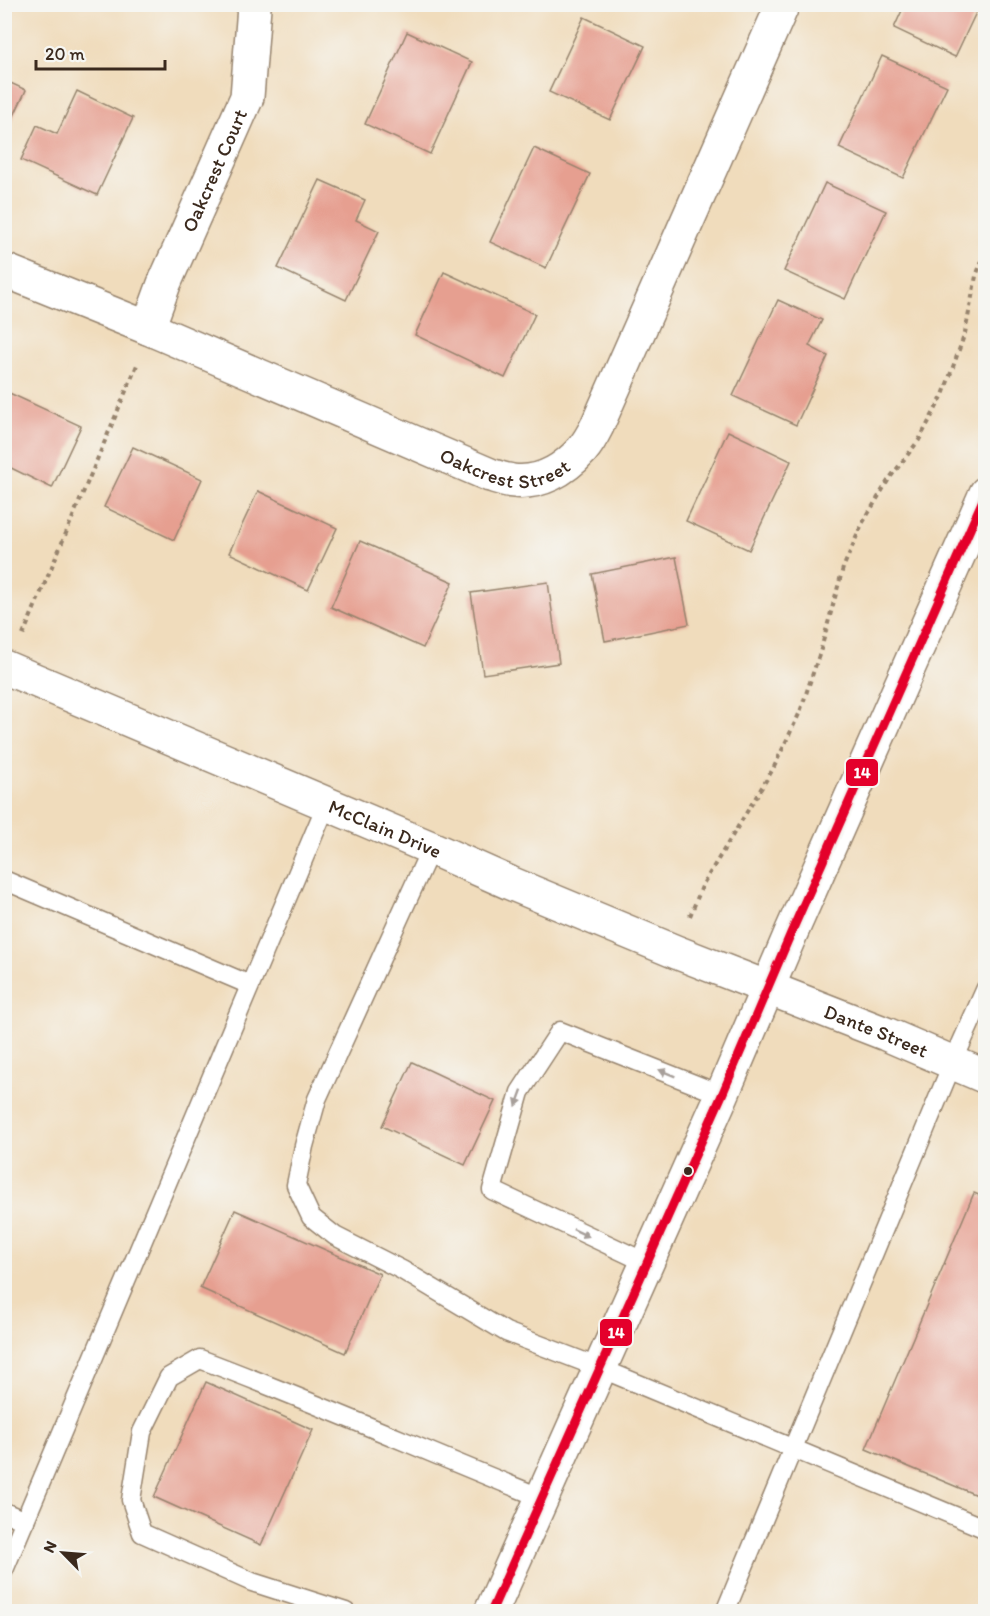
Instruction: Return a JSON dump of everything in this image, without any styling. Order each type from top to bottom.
[{"type":"street","name":"Oakcrest Street","points":[[4,270],[148,328],[490,475],[511,481],[530,482],[547,477],[583,449],[597,426],[783,4]]},
{"type":"street","name":"Oakcrest Court","points":[[148,328],[247,98],[254,7]]},
{"type":"street","points":[[490,1611],[722,1095],[986,493]]},
{"type":"street","name":"McClain Drive","points":[[4,667],[510,883],[767,988]]},
{"type":"street","name":"Dante Street","points":[[767,988],[886,1034],[986,1077]]},
{"type":"lane","points":[[4,1570],[327,803]]},
{"type":"lane","points":[[431,848],[317,1099],[296,1185],[311,1217],[335,1236],[402,1270],[506,1332],[600,1368],[986,1529]]},
{"type":"lane","points":[[4,880],[250,985]]},
{"type":"lane","points":[[725,1611],[953,1062],[986,988]]},
{"type":"lane","points":[[647,1263],[492,1190],[520,1092],[560,1031],[722,1095]]},
{"type":"lane","points":[[346,1611],[252,1582],[142,1533],[131,1500],[142,1432],[169,1377],[200,1359],[254,1379],[542,1498]]},
{"type":"lane","points":[[4,1512],[26,1521]]},
{"type":"path","points":[[688,922],[703,884],[773,769],[800,712],[821,649],[843,568],[862,524],[889,479],[919,440],[943,395],[965,333],[976,276],[986,250]]},
{"type":"path","points":[[23,635],[139,360]]},
{"type":"building","points":[[905,4],[980,4],[955,57],[894,28]]},
{"type":"building","points":[[584,17],[645,46],[610,120],[549,92]]},
{"type":"building","points":[[407,32],[472,62],[430,154],[365,124]]},
{"type":"building","points":[[882,56],[947,86],[903,178],[839,148]]},
{"type":"building","points":[[4,80],[26,90],[4,137]]},
{"type":"building","points":[[77,91],[133,118],[97,195],[21,160],[37,125],[57,134]]},
{"type":"building","points":[[534,148],[590,174],[546,268],[490,242]]},
{"type":"building","points":[[320,180],[365,200],[356,220],[379,231],[346,300],[278,268]]},
{"type":"building","points":[[825,183],[886,211],[845,299],[784,271]]},
{"type":"building","points":[[444,272],[535,314],[505,378],[415,335]]},
{"type":"building","points":[[778,300],[822,320],[809,346],[828,356],[796,425],[733,396]]},
{"type":"building","points":[[5,391],[81,426],[52,488],[5,465]]},
{"type":"building","points":[[728,431],[791,461],[749,550],[686,521]]},
{"type":"building","points":[[133,447],[202,479],[174,540],[104,507]]},
{"type":"building","points":[[258,491],[337,528],[308,590],[229,553]]},
{"type":"building","points":[[360,541],[453,582],[423,648],[331,607]]},
{"type":"building","points":[[676,557],[689,624],[605,641],[592,574]]},
{"type":"building","points":[[548,582],[559,663],[483,674],[471,593]]},
{"type":"building","points":[[412,1062],[495,1101],[465,1165],[382,1126]]},
{"type":"building","points":[[974,1193],[986,1198],[986,1499],[866,1449]]},
{"type":"building","points":[[235,1210],[380,1274],[345,1353],[200,1288]]},
{"type":"building","points":[[206,1382],[313,1430],[261,1545],[154,1497]]},
{"type":"transit line","name":"14","points":[[491,1612],[722,1095],[791,933],[986,493]]}]
